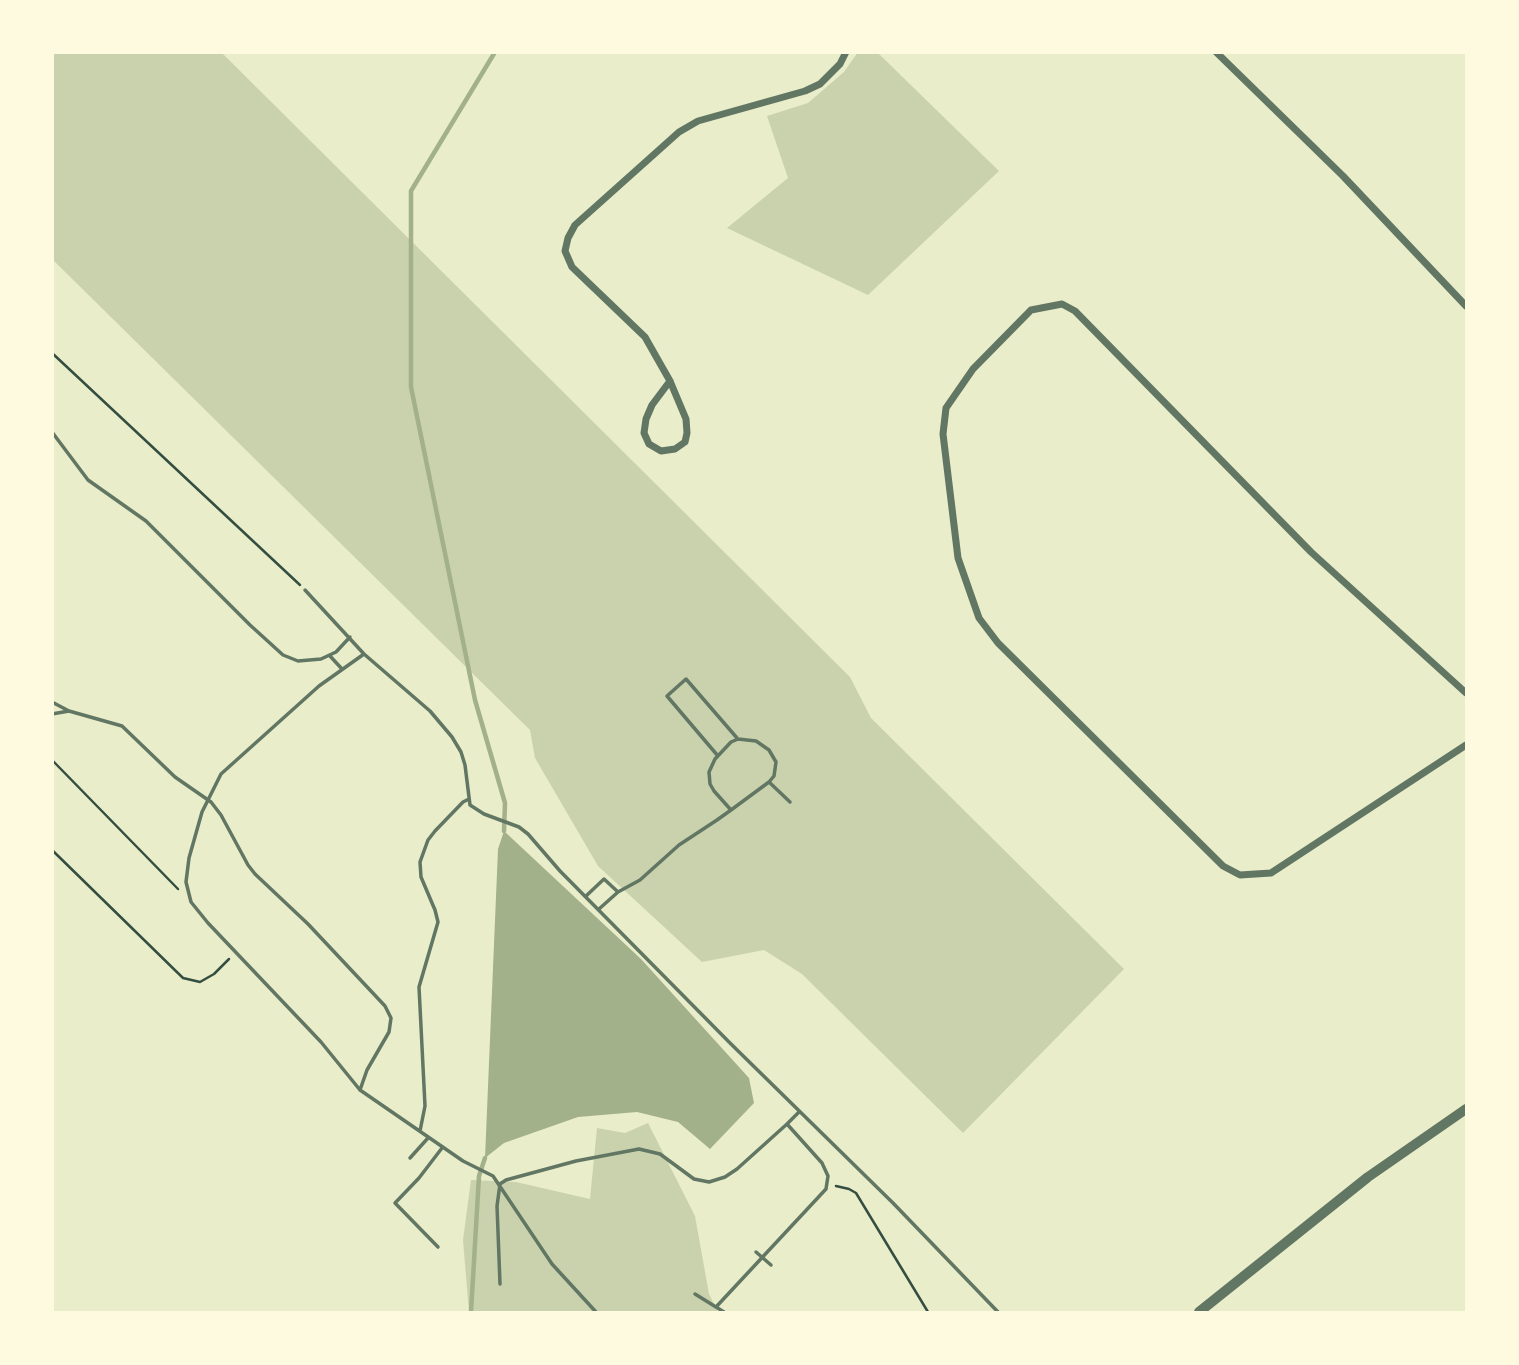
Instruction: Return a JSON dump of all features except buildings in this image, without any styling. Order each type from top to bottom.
[{"type":"street","points":[[670,381],[652,405],[644,433],[649,444],[661,451],[675,450],[685,442],[687,433],[685,419],[670,381],[645,337],[572,267],[565,251],[568,238],[575,225],[679,132],[698,121],[805,91],[820,84],[841,64],[846,52]]},
{"type":"street","points":[[1216,52],[1343,176],[1466,306]]},
{"type":"street","points":[[1466,694],[1311,552],[1075,311],[1062,304],[1031,310],[973,369],[946,408],[943,434],[958,558],[979,618],[998,643],[1223,866],[1240,875],[1271,873],[1466,745]]},
{"type":"street","points":[[1199,1312],[1368,1177],[1466,1109]]},
{"type":"lane","points":[[52,432],[88,480],[132,510],[165,538],[276,650],[298,661],[314,660],[330,656],[350,638]]},
{"type":"lane","points":[[305,590],[364,654],[430,711],[453,737],[465,765],[469,799],[475,810],[512,824],[528,834],[586,897],[893,1203],[998,1312]]},
{"type":"lane","points":[[364,654],[319,686],[230,763],[214,784],[189,858],[188,892],[197,911],[321,1042],[360,1090],[428,1138],[489,1173],[500,1184],[552,1264],[596,1312]]},
{"type":"lane","points":[[330,656],[342,669]]},
{"type":"lane","points":[[718,756],[667,696],[686,679],[738,739]]},
{"type":"lane","points":[[52,702],[69,711],[122,726],[175,777],[207,799],[221,815],[255,874],[308,924],[389,1013],[389,1032],[367,1070],[360,1090]]},
{"type":"lane","points":[[52,714],[69,711]]},
{"type":"lane","points":[[599,909],[618,892],[640,880],[679,845],[731,810],[769,782],[777,768],[774,756],[756,741],[738,739],[731,742],[718,756],[709,772],[710,784],[731,810]]},
{"type":"lane","points":[[769,782],[790,802]]},
{"type":"lane","points":[[419,1132],[425,1106],[419,987],[438,922],[421,877],[420,862],[435,831],[469,799]]},
{"type":"lane","points":[[586,897],[604,879],[618,892]]},
{"type":"lane","points":[[500,1184],[514,1177],[630,1149],[660,1154],[694,1180],[718,1180],[755,1155],[799,1112]]},
{"type":"lane","points":[[716,1307],[827,1185],[828,1176],[822,1163],[787,1124]]},
{"type":"lane","points":[[410,1158],[428,1138]]},
{"type":"lane","points":[[438,1247],[395,1203],[443,1147]]},
{"type":"lane","points":[[500,1184],[497,1206],[500,1284]]},
{"type":"lane","points":[[756,1252],[771,1265]]},
{"type":"lane","points":[[695,1294],[724,1312]]},
{"type":"path","points":[[52,353],[305,590]]},
{"type":"path","points":[[52,760],[174,886],[188,892]]},
{"type":"path","points":[[52,850],[188,981],[200,982],[206,979],[236,952]]},
{"type":"path","points":[[827,1185],[849,1189],[856,1194],[928,1312]]},
{"type":"shaded area","points":[[858,52],[878,53],[999,171],[868,295],[727,228],[788,178],[767,116],[808,103],[844,72]]},
{"type":"shaded area","points":[[52,53],[222,53],[850,677],[871,718],[1124,969],[963,1133],[802,974],[764,950],[702,962],[598,866],[535,758],[530,730],[53,260]]},
{"type":"shaded area","points":[[504,831],[641,959],[749,1078],[754,1103],[710,1149],[678,1122],[637,1112],[578,1117],[504,1143],[485,1158],[498,849]]},
{"type":"shaded area","points":[[648,1123],[695,1216],[709,1294],[718,1312],[469,1312],[463,1240],[471,1180],[516,1182],[590,1199],[597,1128],[625,1133]]},
{"type":"waterway","points":[[495,52],[411,191],[411,387],[475,700],[505,803],[504,831]]},
{"type":"waterway","points":[[471,1312],[479,1176],[485,1158]]}]
